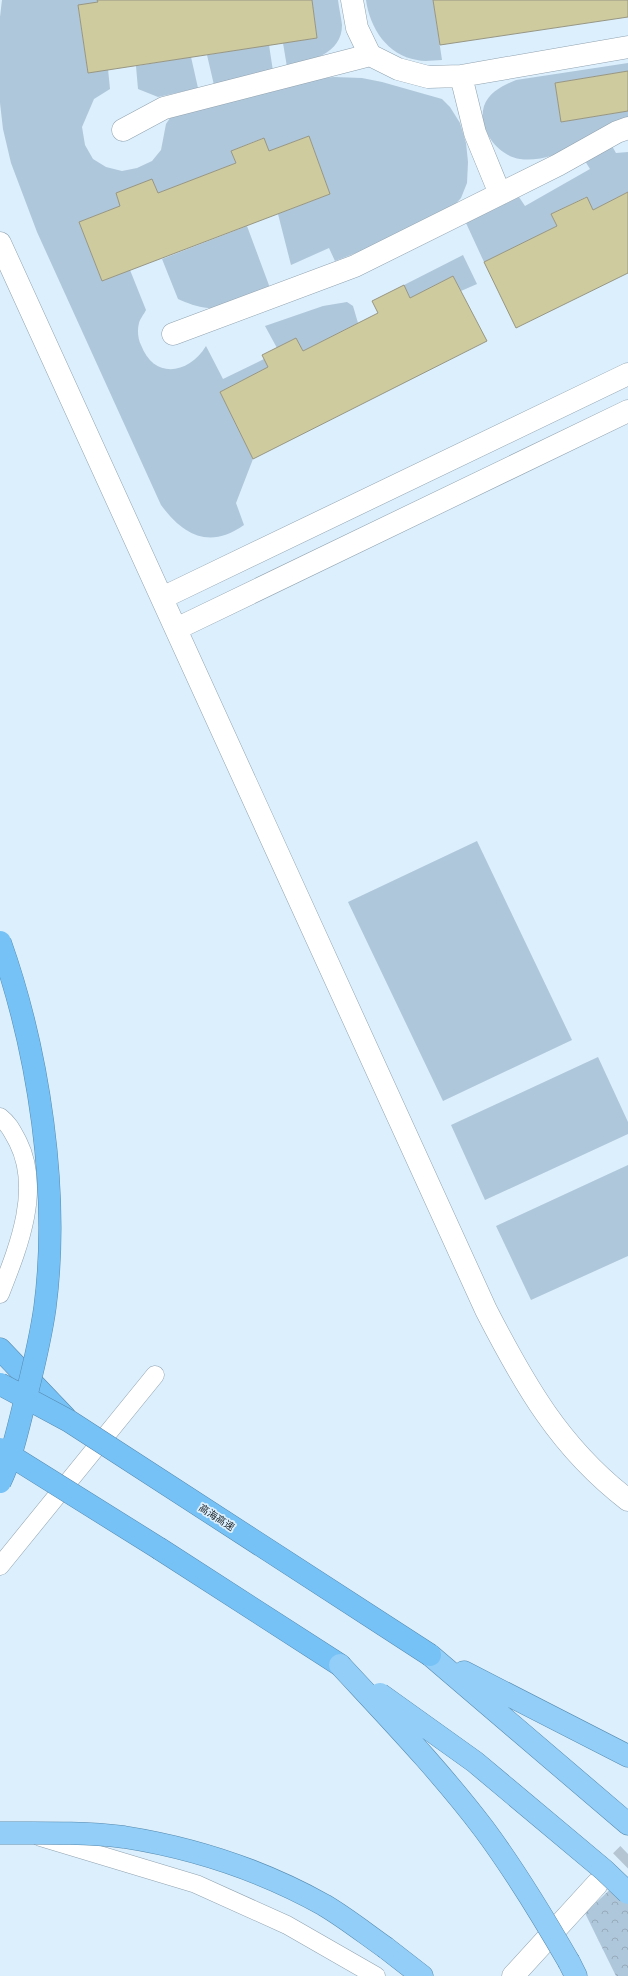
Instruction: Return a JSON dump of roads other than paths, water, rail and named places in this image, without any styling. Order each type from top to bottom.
[{"type":"highway","points":[[0,942],[23,1019],[37,1083],[44,1138],[49,1201],[49,1260],[45,1308],[37,1351],[20,1419],[0,1482]]},
{"type":"highway","points":[[0,1349],[69,1421]]},
{"type":"highway","name":"高海高速","points":[[0,1384],[69,1421],[430,1655]]},
{"type":"highway","points":[[0,1449],[160,1548],[340,1665],[475,1762],[604,1870],[628,1893]]},
{"type":"highway","points":[[430,1655],[628,1756]]},
{"type":"highway","points":[[430,1655],[628,1824]]},
{"type":"highway","points":[[340,1665],[427,1758],[484,1829],[530,1894],[576,1976]]},
{"type":"highway","points":[[0,1833],[61,1833],[123,1837],[181,1849],[246,1869],[325,1906],[386,1948],[422,1976]]},
{"type":"street","points":[[352,0],[357,28],[370,55],[398,69],[428,77],[461,76],[628,47]]},
{"type":"street","points":[[123,130],[164,108],[370,55]]},
{"type":"street","points":[[461,76],[475,133],[500,194]]},
{"type":"street","points":[[173,334],[355,266],[558,165],[617,132],[628,128]]},
{"type":"street","points":[[0,243],[486,1310],[513,1362],[544,1413],[579,1456],[628,1500]]},
{"type":"street","points":[[162,598],[628,374]]},
{"type":"street","points":[[176,629],[628,412]]},
{"type":"street","points":[[513,1976],[597,1884]]},
{"type":"lane","points":[[0,1117],[9,1125],[24,1155],[29,1193],[20,1238],[0,1294]]},
{"type":"lane","points":[[0,1566],[155,1375]]},
{"type":"lane","points":[[0,1825],[196,1884],[287,1925],[376,1976]]},
{"type":"tunnel","points":[[597,1884],[628,1854]]}]
